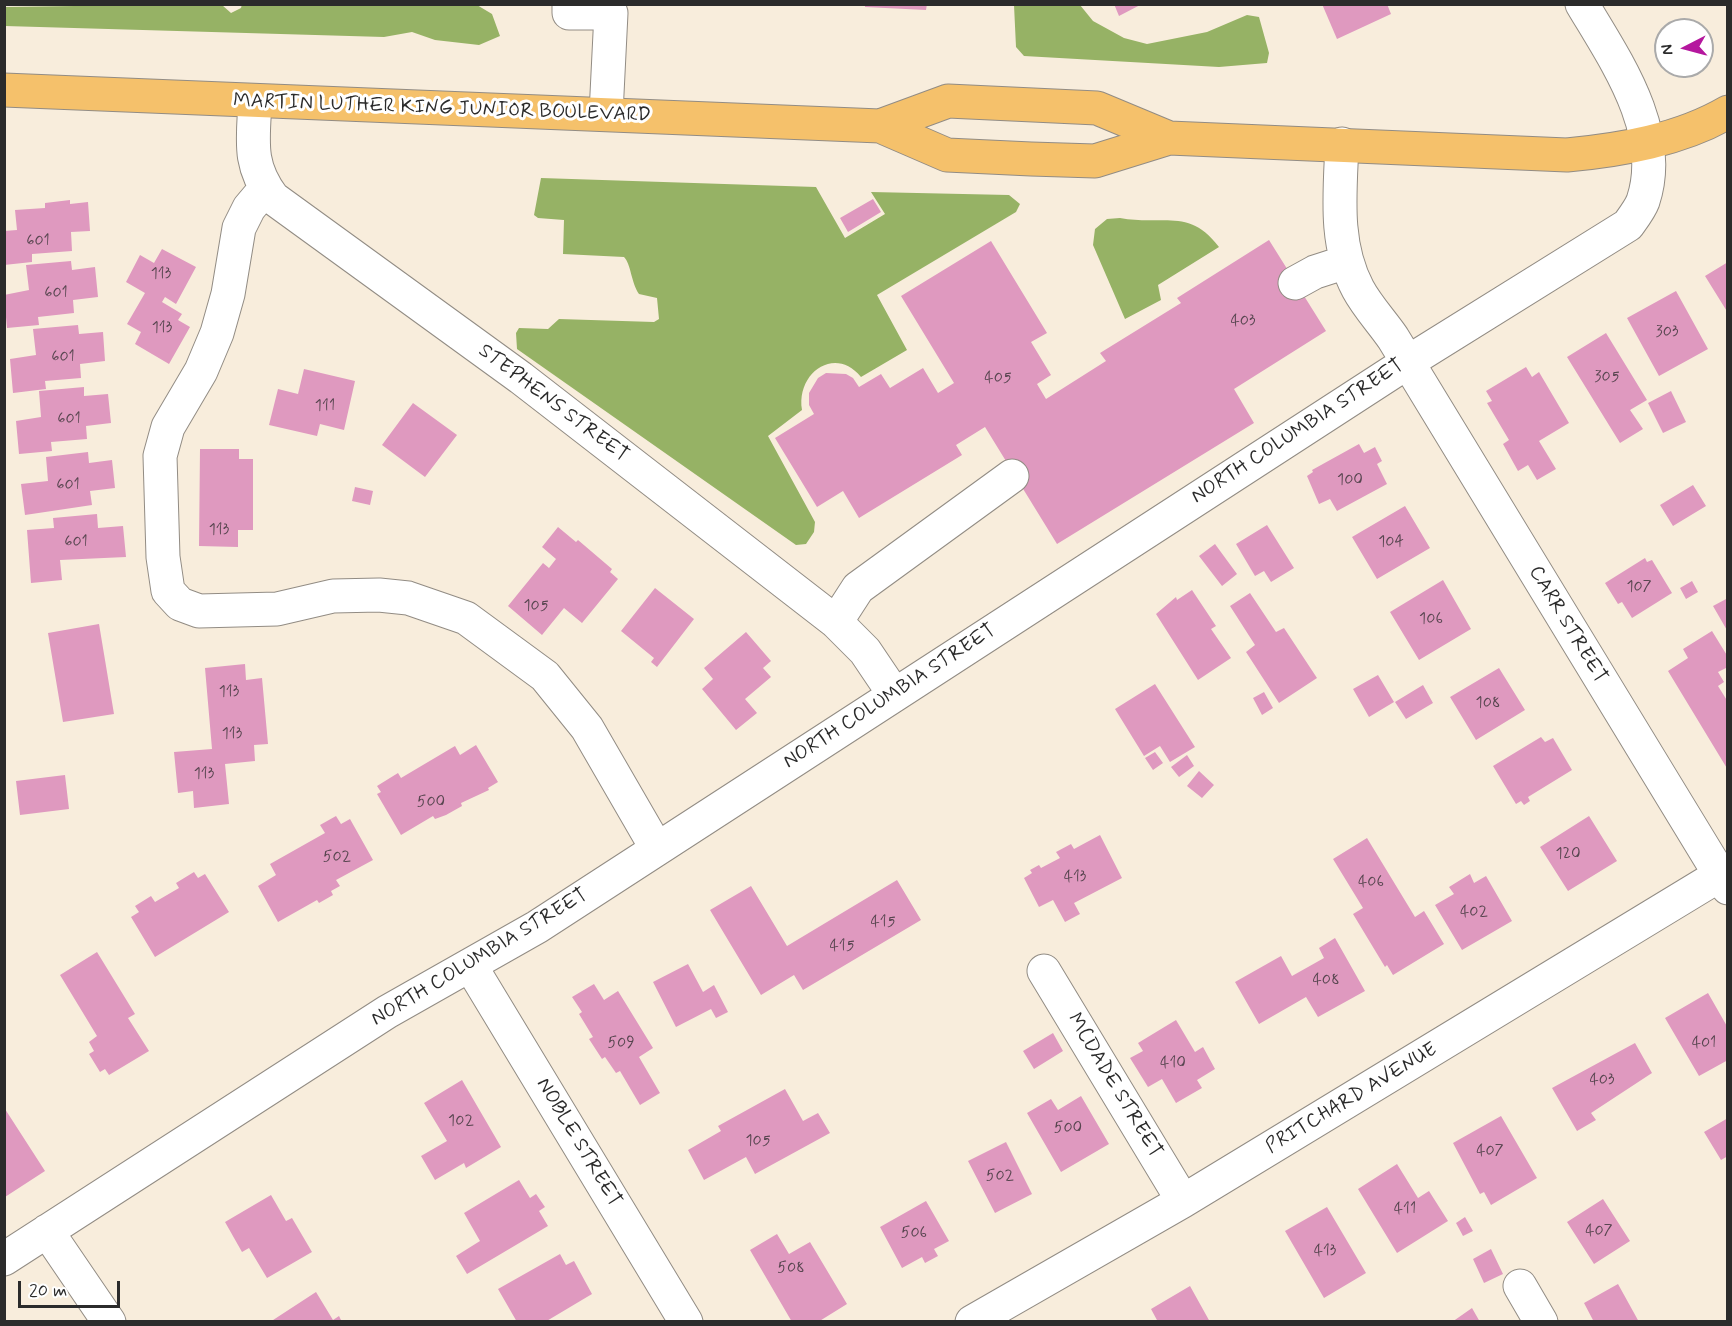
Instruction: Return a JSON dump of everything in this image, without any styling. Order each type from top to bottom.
[{"type":"main road","name":"MARTIN LUTHER KING JUNIOR BOULEVARD","points":[[4,90],[880,126],[947,155],[1095,161],[1168,138],[1567,154],[1604,151],[1647,142]]},
{"type":"main road","name":"MARTIN LUTHER KING JUNIOR BOULEVARD","points":[[880,126],[948,101],[1097,108],[1168,138]]},
{"type":"main road","points":[[1647,142],[1685,131],[1728,112]]},
{"type":"street","points":[[569,4],[569,13],[610,13],[606,114]]},
{"type":"street","name":"NORTH COLUMBIA STREET","points":[[4,1259],[387,1012],[537,927],[1408,362],[1628,225],[1642,203],[1647,177],[1647,142],[1627,80],[1582,4]]},
{"type":"street","name":"STEPHENS STREET","points":[[255,102],[253,158],[259,180],[291,214],[521,378],[836,622],[865,651],[894,694]]},
{"type":"street","name":"CARR STREET","points":[[1342,144],[1341,234],[1346,262],[1358,290],[1408,362],[1725,878]]},
{"type":"street","points":[[265,189],[249,208],[239,228],[228,294],[217,333],[201,371],[168,427],[160,456],[163,557],[168,591],[180,604],[199,611],[277,609],[333,596],[379,595],[408,598],[466,618],[545,676],[587,728],[657,849]]},
{"type":"street","points":[[1295,283],[1314,272],[1346,262]]},
{"type":"street","points":[[836,622],[858,588],[1012,476]]},
{"type":"street","name":"PRITCHARD AVENUE","points":[[972,1322],[1183,1202],[1725,878]]},
{"type":"street","name":"NOBLE STREET","points":[[471,965],[686,1322]]},
{"type":"street","name":"MCDADE STREET","points":[[1044,971],[1183,1202]]},
{"type":"street","points":[[47,1231],[110,1322]]},
{"type":"street","points":[[1520,1286],[1541,1322]]},
{"type":"green space","points":[[213,4],[222,5],[231,13],[241,8],[242,4],[477,5],[492,14],[500,36],[479,45],[435,40],[412,32],[384,37],[5,26],[5,7]]},
{"type":"green space","points":[[1014,5],[1080,5],[1093,21],[1124,38],[1147,44],[1207,32],[1247,15],[1259,17],[1269,53],[1267,63],[1219,67],[1024,56],[1016,47]]},
{"type":"green space","points":[[541,178],[816,187],[845,238],[885,214],[871,192],[1009,195],[1020,204],[1016,212],[877,295],[907,350],[861,377],[851,368],[840,363],[820,368],[811,375],[805,385],[802,410],[768,436],[815,522],[814,532],[806,544],[796,545],[517,349],[516,333],[519,328],[548,329],[559,319],[654,322],[659,319],[657,298],[639,294],[624,257],[563,254],[564,220],[538,218],[534,215]]},
{"type":"green space","points":[[1107,219],[1186,222],[1208,235],[1219,247],[1158,285],[1161,300],[1125,319],[1093,245],[1095,229]]},
{"type":"building","points":[[865,4],[927,4],[926,10],[865,7]]},
{"type":"building","points":[[1114,4],[1142,4],[1119,16]]},
{"type":"building","points":[[1322,4],[1387,4],[1391,14],[1337,39]]},
{"type":"building","points":[[873,199],[881,212],[848,232],[840,218]]},
{"type":"building","points":[[70,200],[70,204],[88,202],[90,231],[71,232],[72,251],[32,254],[32,262],[4,265],[4,231],[17,230],[15,210],[45,208],[45,203]]},
{"type":"building","points":[[1269,240],[1326,331],[1234,389],[1254,423],[1057,544],[985,427],[956,445],[962,455],[859,518],[843,491],[817,507],[775,438],[814,414],[809,405],[809,393],[818,378],[826,373],[846,374],[853,378],[859,387],[881,374],[890,388],[923,368],[938,393],[954,383],[901,296],[991,241],[1047,333],[1031,342],[1051,375],[1037,384],[1046,399],[1106,361],[1100,353],[1181,303],[1177,298]]},
{"type":"building","points":[[162,249],[196,267],[176,304],[165,297],[162,302],[182,314],[178,320],[190,327],[169,364],[135,344],[141,332],[127,324],[145,293],[126,282],[140,255],[154,263]]},
{"type":"building","points":[[71,261],[72,270],[95,267],[98,297],[73,300],[74,313],[38,317],[39,325],[7,328],[4,295],[29,290],[26,265]]},
{"type":"building","points":[[1728,262],[1728,313],[1705,276]]},
{"type":"building","points":[[1676,291],[1708,349],[1659,376],[1627,318]]},
{"type":"building","points":[[78,325],[79,334],[103,332],[105,361],[80,364],[81,378],[45,381],[46,389],[13,393],[10,359],[36,355],[33,329]]},
{"type":"building","points":[[1606,333],[1647,400],[1630,410],[1643,429],[1620,443],[1567,357]]},
{"type":"building","points":[[1526,367],[1532,377],[1539,372],[1569,423],[1539,441],[1556,469],[1537,480],[1528,465],[1518,471],[1503,444],[1509,440],[1487,403],[1492,401],[1486,391]]},
{"type":"building","points":[[304,369],[355,381],[344,430],[320,424],[317,436],[269,425],[278,389],[298,394]]},
{"type":"building","points":[[84,387],[84,396],[108,394],[111,423],[86,426],[87,439],[51,442],[52,451],[19,454],[16,421],[41,417],[39,391]]},
{"type":"building","points":[[1671,391],[1686,422],[1663,433],[1648,403]]},
{"type":"building","points":[[413,403],[457,435],[425,477],[382,445]]},
{"type":"building","points":[[1359,444],[1364,453],[1375,447],[1382,461],[1377,464],[1387,484],[1337,511],[1330,499],[1319,504],[1307,476],[1313,472],[1312,470]]},
{"type":"building","points":[[200,449],[239,449],[239,459],[253,459],[253,530],[238,530],[238,547],[199,546]]},
{"type":"building","points":[[88,452],[89,463],[112,460],[115,488],[90,491],[92,505],[25,515],[21,484],[48,481],[46,457]]},
{"type":"building","points":[[1693,485],[1706,506],[1673,526],[1660,505]]},
{"type":"building","points":[[355,487],[373,491],[370,505],[352,501]]},
{"type":"building","points":[[1405,506],[1430,548],[1377,579],[1352,537]]},
{"type":"building","points":[[97,514],[98,528],[123,526],[126,557],[60,560],[62,580],[31,583],[27,530],[54,528],[53,518]]},
{"type":"building","points":[[1267,525],[1294,568],[1271,582],[1264,571],[1255,576],[1236,544]]},
{"type":"building","points":[[558,527],[576,542],[578,540],[612,569],[610,572],[618,579],[582,623],[564,608],[542,635],[508,606],[543,563],[549,568],[556,559],[542,547]]},
{"type":"building","points":[[1215,544],[1237,574],[1222,586],[1199,556]]},
{"type":"building","points":[[1645,558],[1647,562],[1652,560],[1672,593],[1632,618],[1622,602],[1618,604],[1605,583]]},
{"type":"building","points":[[1443,580],[1471,629],[1419,660],[1390,612]]},
{"type":"building","points":[[1692,581],[1698,592],[1686,599],[1680,588]]},
{"type":"building","points":[[655,588],[694,619],[657,667],[651,662],[654,658],[621,631]]},
{"type":"building","points":[[1192,590],[1216,626],[1211,629],[1231,658],[1198,680],[1156,614],[1176,597],[1177,600]]},
{"type":"building","points":[[1250,593],[1276,632],[1284,628],[1317,678],[1279,703],[1246,652],[1255,645],[1230,606]]},
{"type":"building","points":[[1728,598],[1728,632],[1713,606]]},
{"type":"building","points":[[99,624],[114,714],[63,722],[48,633]]},
{"type":"building","points":[[1712,631],[1728,657],[1728,667],[1718,672],[1724,682],[1718,686],[1728,702],[1728,770],[1668,671],[1688,658],[1683,649]]},
{"type":"building","points":[[746,632],[771,661],[763,668],[771,677],[745,699],[757,713],[736,730],[702,689],[713,679],[704,668]]},
{"type":"building","points":[[245,664],[246,680],[262,678],[268,744],[254,745],[255,761],[225,764],[229,804],[194,808],[193,791],[178,793],[174,752],[212,749],[205,668]]},
{"type":"building","points":[[1499,668],[1525,710],[1476,740],[1450,697]]},
{"type":"building","points":[[1378,675],[1394,702],[1369,717],[1353,689]]},
{"type":"building","points":[[1155,684],[1195,747],[1170,762],[1160,746],[1144,756],[1115,709]]},
{"type":"building","points":[[1423,685],[1433,703],[1406,719],[1395,702]]},
{"type":"building","points":[[1264,692],[1273,708],[1262,715],[1253,698]]},
{"type":"building","points":[[1541,737],[1545,742],[1553,738],[1572,770],[1528,797],[1530,801],[1524,805],[1521,801],[1516,804],[1493,766]]},
{"type":"building","points":[[476,745],[498,782],[488,788],[489,790],[461,803],[462,806],[446,815],[435,819],[433,816],[401,835],[377,794],[381,792],[377,786],[398,773],[401,778],[455,746],[460,755]]},
{"type":"building","points":[[1155,752],[1163,763],[1153,770],[1145,758]]},
{"type":"building","points":[[1187,755],[1194,766],[1179,777],[1171,767]]},
{"type":"building","points":[[1199,771],[1214,785],[1202,798],[1187,786]]},
{"type":"building","points":[[65,775],[69,809],[20,815],[16,781]]},
{"type":"building","points":[[336,816],[341,824],[350,819],[373,860],[336,880],[340,886],[331,891],[333,895],[319,903],[317,900],[278,922],[258,886],[276,875],[270,864],[325,833],[320,825]]},
{"type":"building","points":[[1589,816],[1617,861],[1568,891],[1540,847]]},
{"type":"building","points":[[1100,835],[1122,878],[1074,903],[1080,914],[1065,922],[1053,900],[1039,907],[1024,878],[1032,873],[1030,870],[1039,865],[1041,868],[1060,858],[1056,852],[1071,844],[1074,849]]},
{"type":"building","points":[[1367,838],[1415,917],[1424,911],[1444,944],[1393,975],[1387,965],[1385,967],[1353,914],[1363,908],[1333,859]]},
{"type":"building","points":[[194,872],[198,878],[205,874],[229,912],[155,957],[131,917],[139,912],[135,906],[151,896],[155,902],[179,888],[176,883]]},
{"type":"building","points":[[1470,874],[1474,883],[1486,876],[1512,921],[1462,950],[1435,905],[1454,894],[1449,887]]},
{"type":"building","points":[[897,880],[921,920],[803,990],[794,975],[761,995],[710,910],[751,886],[787,946]]},
{"type":"building","points":[[1335,938],[1365,991],[1318,1017],[1306,997],[1259,1024],[1235,982],[1281,956],[1292,976],[1324,958],[1319,948]]},
{"type":"building","points":[[97,952],[135,1014],[128,1018],[149,1051],[109,1075],[105,1069],[100,1072],[89,1054],[94,1051],[89,1042],[97,1036],[60,975]]},
{"type":"building","points":[[688,964],[703,992],[714,985],[728,1012],[716,1018],[711,1009],[676,1027],[653,982]]},
{"type":"building","points":[[594,984],[604,1000],[618,991],[653,1048],[639,1057],[660,1093],[640,1105],[620,1071],[616,1073],[605,1057],[602,1059],[589,1039],[593,1037],[579,1014],[582,1012],[572,997]]},
{"type":"building","points":[[1708,993],[1728,1028],[1728,1060],[1699,1076],[1665,1018]]},
{"type":"building","points":[[1176,1020],[1195,1052],[1203,1047],[1215,1069],[1197,1080],[1202,1088],[1176,1103],[1162,1079],[1148,1087],[1130,1058],[1143,1051],[1138,1043]]},
{"type":"building","points":[[1053,1033],[1063,1051],[1034,1069],[1023,1051]]},
{"type":"building","points":[[1635,1043],[1652,1073],[1591,1113],[1596,1120],[1577,1131],[1552,1088]]},
{"type":"building","points":[[462,1080],[501,1147],[466,1168],[464,1163],[435,1180],[421,1156],[447,1141],[424,1103]]},
{"type":"building","points":[[785,1089],[803,1121],[818,1113],[830,1133],[755,1174],[746,1157],[704,1180],[688,1150],[721,1131],[718,1126]]},
{"type":"building","points":[[1081,1096],[1109,1144],[1061,1172],[1027,1113],[1051,1099],[1058,1110]]},
{"type":"building","points":[[5,1109],[45,1171],[5,1197]]},
{"type":"building","points":[[1501,1116],[1537,1178],[1491,1205],[1484,1192],[1480,1194],[1453,1143]]},
{"type":"building","points":[[1728,1118],[1728,1156],[1721,1160],[1704,1132]]},
{"type":"building","points":[[1006,1142],[1032,1194],[995,1213],[968,1161]]},
{"type":"building","points":[[1397,1164],[1418,1198],[1429,1191],[1448,1221],[1397,1253],[1358,1189]]},
{"type":"building","points":[[519,1180],[530,1198],[536,1194],[545,1207],[539,1211],[548,1226],[467,1274],[456,1256],[480,1241],[464,1213]]},
{"type":"building","points":[[271,1195],[286,1221],[292,1218],[312,1252],[267,1278],[249,1248],[242,1252],[225,1222]]},
{"type":"building","points":[[1603,1199],[1630,1241],[1594,1264],[1567,1222]]},
{"type":"building","points":[[926,1201],[949,1241],[934,1249],[938,1256],[925,1263],[922,1257],[902,1268],[880,1227]]},
{"type":"building","points":[[1327,1207],[1366,1273],[1324,1298],[1285,1231]]},
{"type":"building","points":[[1465,1217],[1473,1231],[1463,1236],[1456,1223]]},
{"type":"building","points":[[777,1234],[789,1254],[810,1242],[847,1304],[818,1322],[792,1322],[750,1250]]},
{"type":"building","points":[[1491,1249],[1503,1274],[1484,1283],[1473,1259]]},
{"type":"building","points":[[560,1254],[566,1265],[574,1261],[592,1294],[545,1322],[517,1322],[498,1289]]},
{"type":"building","points":[[1618,1284],[1639,1322],[1594,1322],[1584,1303]]},
{"type":"building","points":[[1190,1286],[1210,1322],[1158,1322],[1151,1309]]},
{"type":"building","points":[[316,1292],[333,1320],[339,1316],[342,1322],[270,1322]]},
{"type":"building","points":[[1472,1308],[1480,1322],[1452,1322]]}]
